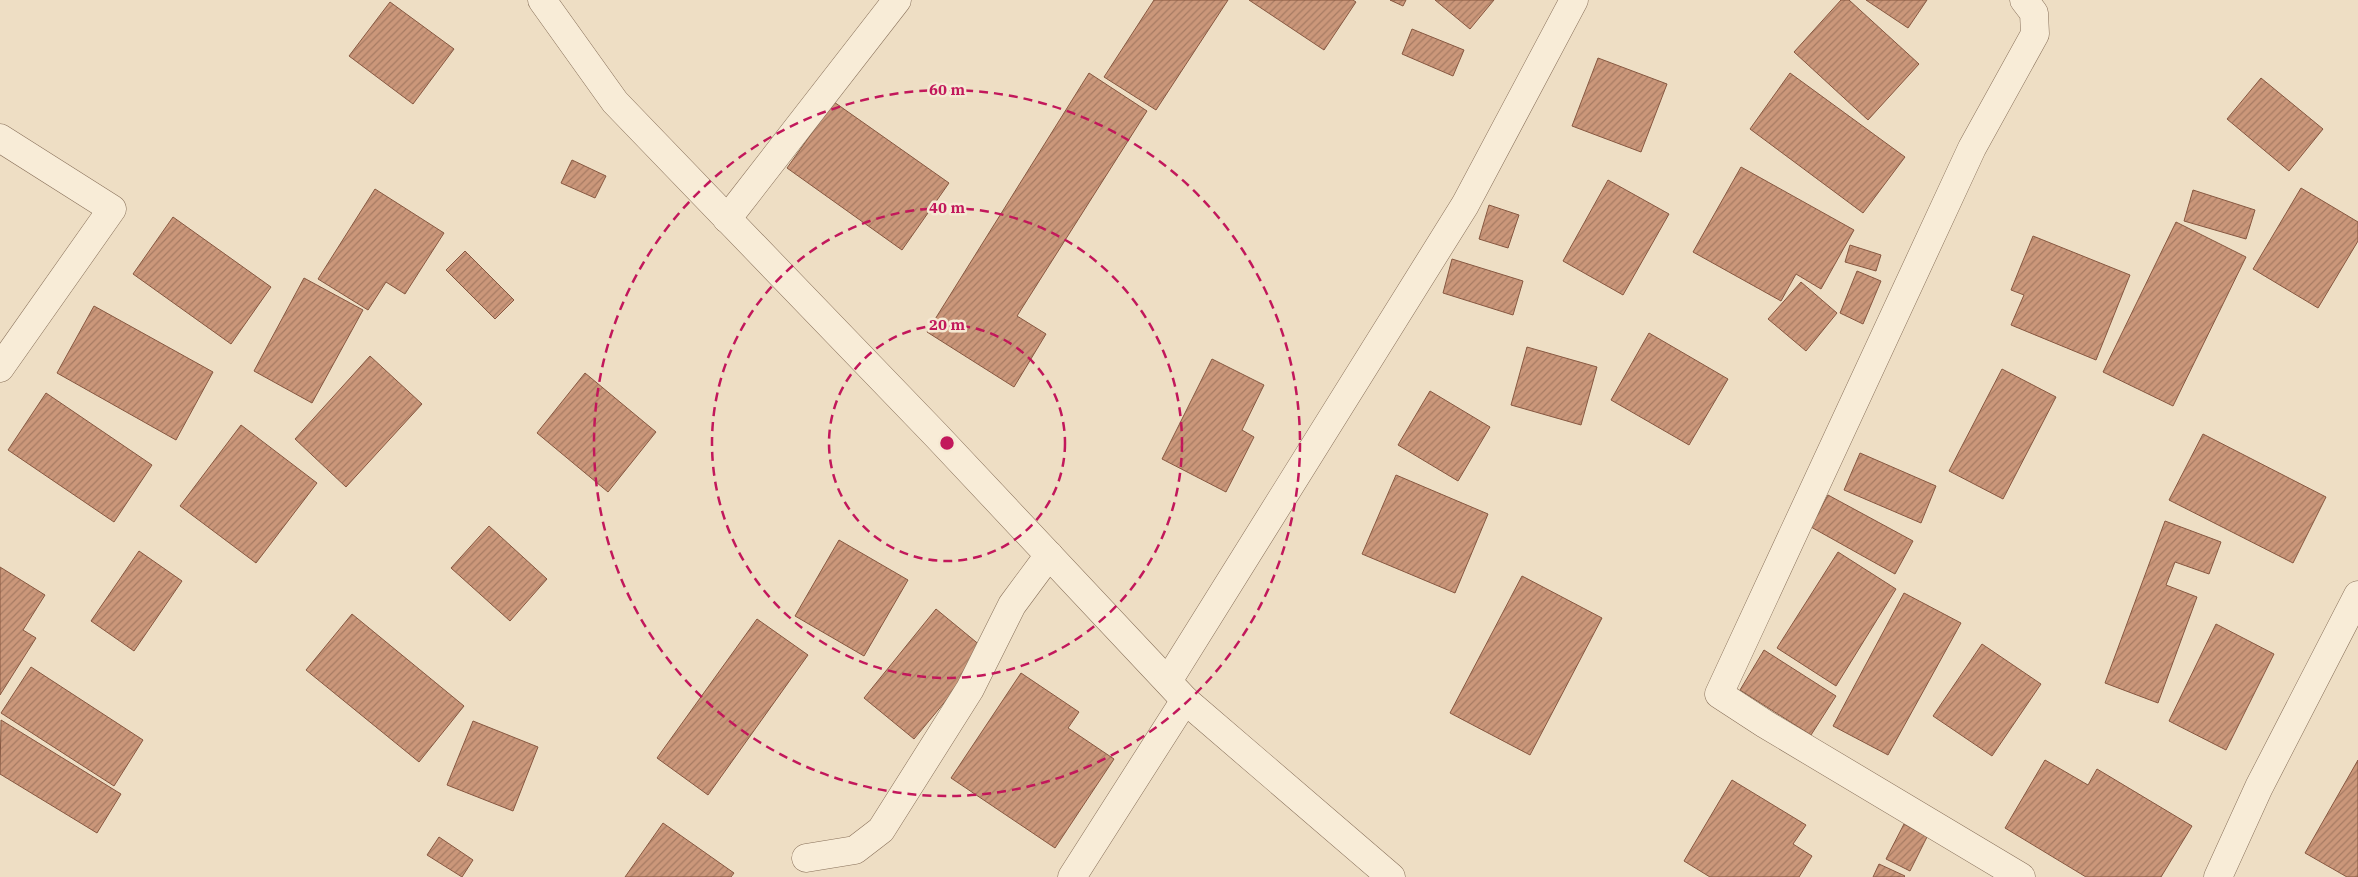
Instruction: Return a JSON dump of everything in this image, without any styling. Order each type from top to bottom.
[{"type":"street","points":[[542,0],[614,102],[1177,691],[1391,877]]},
{"type":"street","points":[[727,219],[897,0]]},
{"type":"street","points":[[1072,877],[1177,691],[1465,205],[1574,0]]},
{"type":"street","points":[[2020,877],[1765,724],[1719,694],[1972,148],[2035,34],[2034,12],[2024,0]]},
{"type":"street","points":[[0,138],[112,209],[0,368]]},
{"type":"street","points":[[806,858],[855,850],[881,830],[970,689],[1012,605],[1049,555]]},
{"type":"street","points":[[2218,877],[2259,787],[2358,595]]},
{"type":"building","points":[[1154,0],[1228,0],[1156,110],[1104,77]]},
{"type":"building","points":[[1249,0],[1353,0],[1356,2],[1324,50]]},
{"type":"building","points":[[1390,0],[1406,0],[1403,6]]},
{"type":"building","points":[[1435,0],[1494,0],[1470,29]]},
{"type":"building","points":[[1841,0],[1849,0],[1919,64],[1868,120],[1794,52]]},
{"type":"building","points":[[1866,0],[1927,0],[1908,28]]},
{"type":"building","points":[[390,2],[454,49],[413,104],[349,56]]},
{"type":"building","points":[[1412,29],[1464,50],[1453,76],[1402,54]]},
{"type":"building","points":[[1598,58],[1667,84],[1641,152],[1572,126]]},
{"type":"building","points":[[1089,73],[1147,111],[1017,316],[1046,334],[1014,387],[927,332]]},
{"type":"building","points":[[1790,73],[1905,157],[1863,213],[1750,129]]},
{"type":"building","points":[[2261,78],[2323,129],[2289,171],[2227,119]]},
{"type":"building","points":[[834,102],[949,183],[902,250],[787,168]]},
{"type":"building","points":[[572,160],[606,176],[595,198],[561,183]]},
{"type":"building","points":[[1741,167],[1854,230],[1821,289],[1796,274],[1781,301],[1693,252]]},
{"type":"building","points":[[1608,180],[1669,214],[1623,295],[1563,261]]},
{"type":"building","points":[[2301,188],[2358,222],[2358,241],[2318,308],[2253,269]]},
{"type":"building","points":[[375,189],[444,233],[405,294],[386,282],[368,310],[318,279]]},
{"type":"building","points":[[2193,190],[2255,210],[2246,239],[2184,221]]},
{"type":"building","points":[[1489,205],[1519,215],[1508,248],[1479,239]]},
{"type":"building","points":[[173,217],[271,287],[231,344],[133,274]]},
{"type":"building","points":[[2176,222],[2246,257],[2173,406],[2103,372]]},
{"type":"building","points":[[2033,236],[2130,275],[2096,360],[2011,325],[2024,295],[2011,290]]},
{"type":"building","points":[[1850,245],[1881,255],[1876,271],[1845,262]]},
{"type":"building","points":[[465,251],[514,300],[495,319],[446,270]]},
{"type":"building","points":[[1452,259],[1523,281],[1513,315],[1443,293]]},
{"type":"building","points":[[1857,271],[1881,281],[1863,324],[1840,313]]},
{"type":"building","points":[[304,278],[363,310],[312,403],[254,371]]},
{"type":"building","points":[[1801,282],[1837,313],[1806,351],[1768,319]]},
{"type":"building","points":[[94,306],[213,372],[176,440],[57,373]]},
{"type":"building","points":[[1649,333],[1728,379],[1689,445],[1611,400]]},
{"type":"building","points":[[1527,347],[1597,367],[1581,425],[1511,405]]},
{"type":"building","points":[[370,356],[422,404],[346,487],[295,439]]},
{"type":"building","points":[[1212,359],[1264,385],[1242,430],[1254,437],[1226,492],[1162,459]]},
{"type":"building","points":[[2002,369],[2056,397],[2003,499],[1949,471]]},
{"type":"building","points":[[585,373],[656,432],[608,492],[537,433]]},
{"type":"building","points":[[1430,391],[1490,427],[1458,481],[1398,445]]},
{"type":"building","points":[[46,393],[152,465],[114,522],[8,450]]},
{"type":"building","points":[[241,425],[317,483],[256,563],[180,506]]},
{"type":"building","points":[[2203,434],[2326,497],[2293,563],[2169,500]]},
{"type":"building","points":[[1860,453],[1936,486],[1921,523],[1844,490]]},
{"type":"building","points":[[1396,475],[1488,514],[1455,593],[1362,554]]},
{"type":"building","points":[[1828,495],[1913,541],[1895,574],[1811,527]]},
{"type":"building","points":[[2165,521],[2221,542],[2209,574],[2175,562],[2166,585],[2197,597],[2158,703],[2105,683]]},
{"type":"building","points":[[489,526],[547,579],[510,621],[451,568]]},
{"type":"building","points":[[839,540],[908,580],[864,656],[795,616]]},
{"type":"building","points":[[139,551],[182,581],[134,651],[91,621]]},
{"type":"building","points":[[1838,552],[1896,589],[1836,686],[1777,648]]},
{"type":"building","points":[[0,567],[45,595],[23,630],[36,638],[0,695]]},
{"type":"building","points":[[1522,576],[1602,618],[1530,755],[1450,713]]},
{"type":"building","points":[[1904,593],[1961,623],[1888,755],[1833,726]]},
{"type":"building","points":[[936,609],[987,651],[914,739],[864,698]]},
{"type":"building","points":[[352,614],[464,706],[419,762],[306,670]]},
{"type":"building","points":[[757,619],[808,655],[708,795],[657,758]]},
{"type":"building","points":[[2216,624],[2274,654],[2226,750],[2169,721]]},
{"type":"building","points":[[1982,644],[2041,684],[1992,756],[1933,716]]},
{"type":"building","points":[[1764,650],[1836,696],[1811,735],[1740,690]]},
{"type":"building","points":[[31,667],[143,740],[114,786],[1,713]]},
{"type":"building","points":[[1021,673],[1079,712],[1068,728],[1114,759],[1055,848],[951,778]]},
{"type":"building","points":[[1,720],[121,794],[97,833],[0,774]]},
{"type":"building","points":[[473,721],[538,747],[513,811],[447,785]]},
{"type":"building","points":[[2045,760],[2088,785],[2097,769],[2192,826],[2161,877],[2086,877],[2005,828]]},
{"type":"building","points":[[2358,760],[2358,877],[2347,877],[2305,853]]},
{"type":"building","points":[[1732,780],[1806,825],[1793,844],[1812,856],[1799,877],[1710,877],[1684,861]]},
{"type":"building","points":[[663,823],[734,873],[731,877],[625,877]]},
{"type":"building","points":[[1904,824],[1927,837],[1910,871],[1886,859]]},
{"type":"building","points":[[439,837],[473,860],[462,877],[427,855]]},
{"type":"building","points":[[1879,864],[1905,876],[1873,877]]}]
